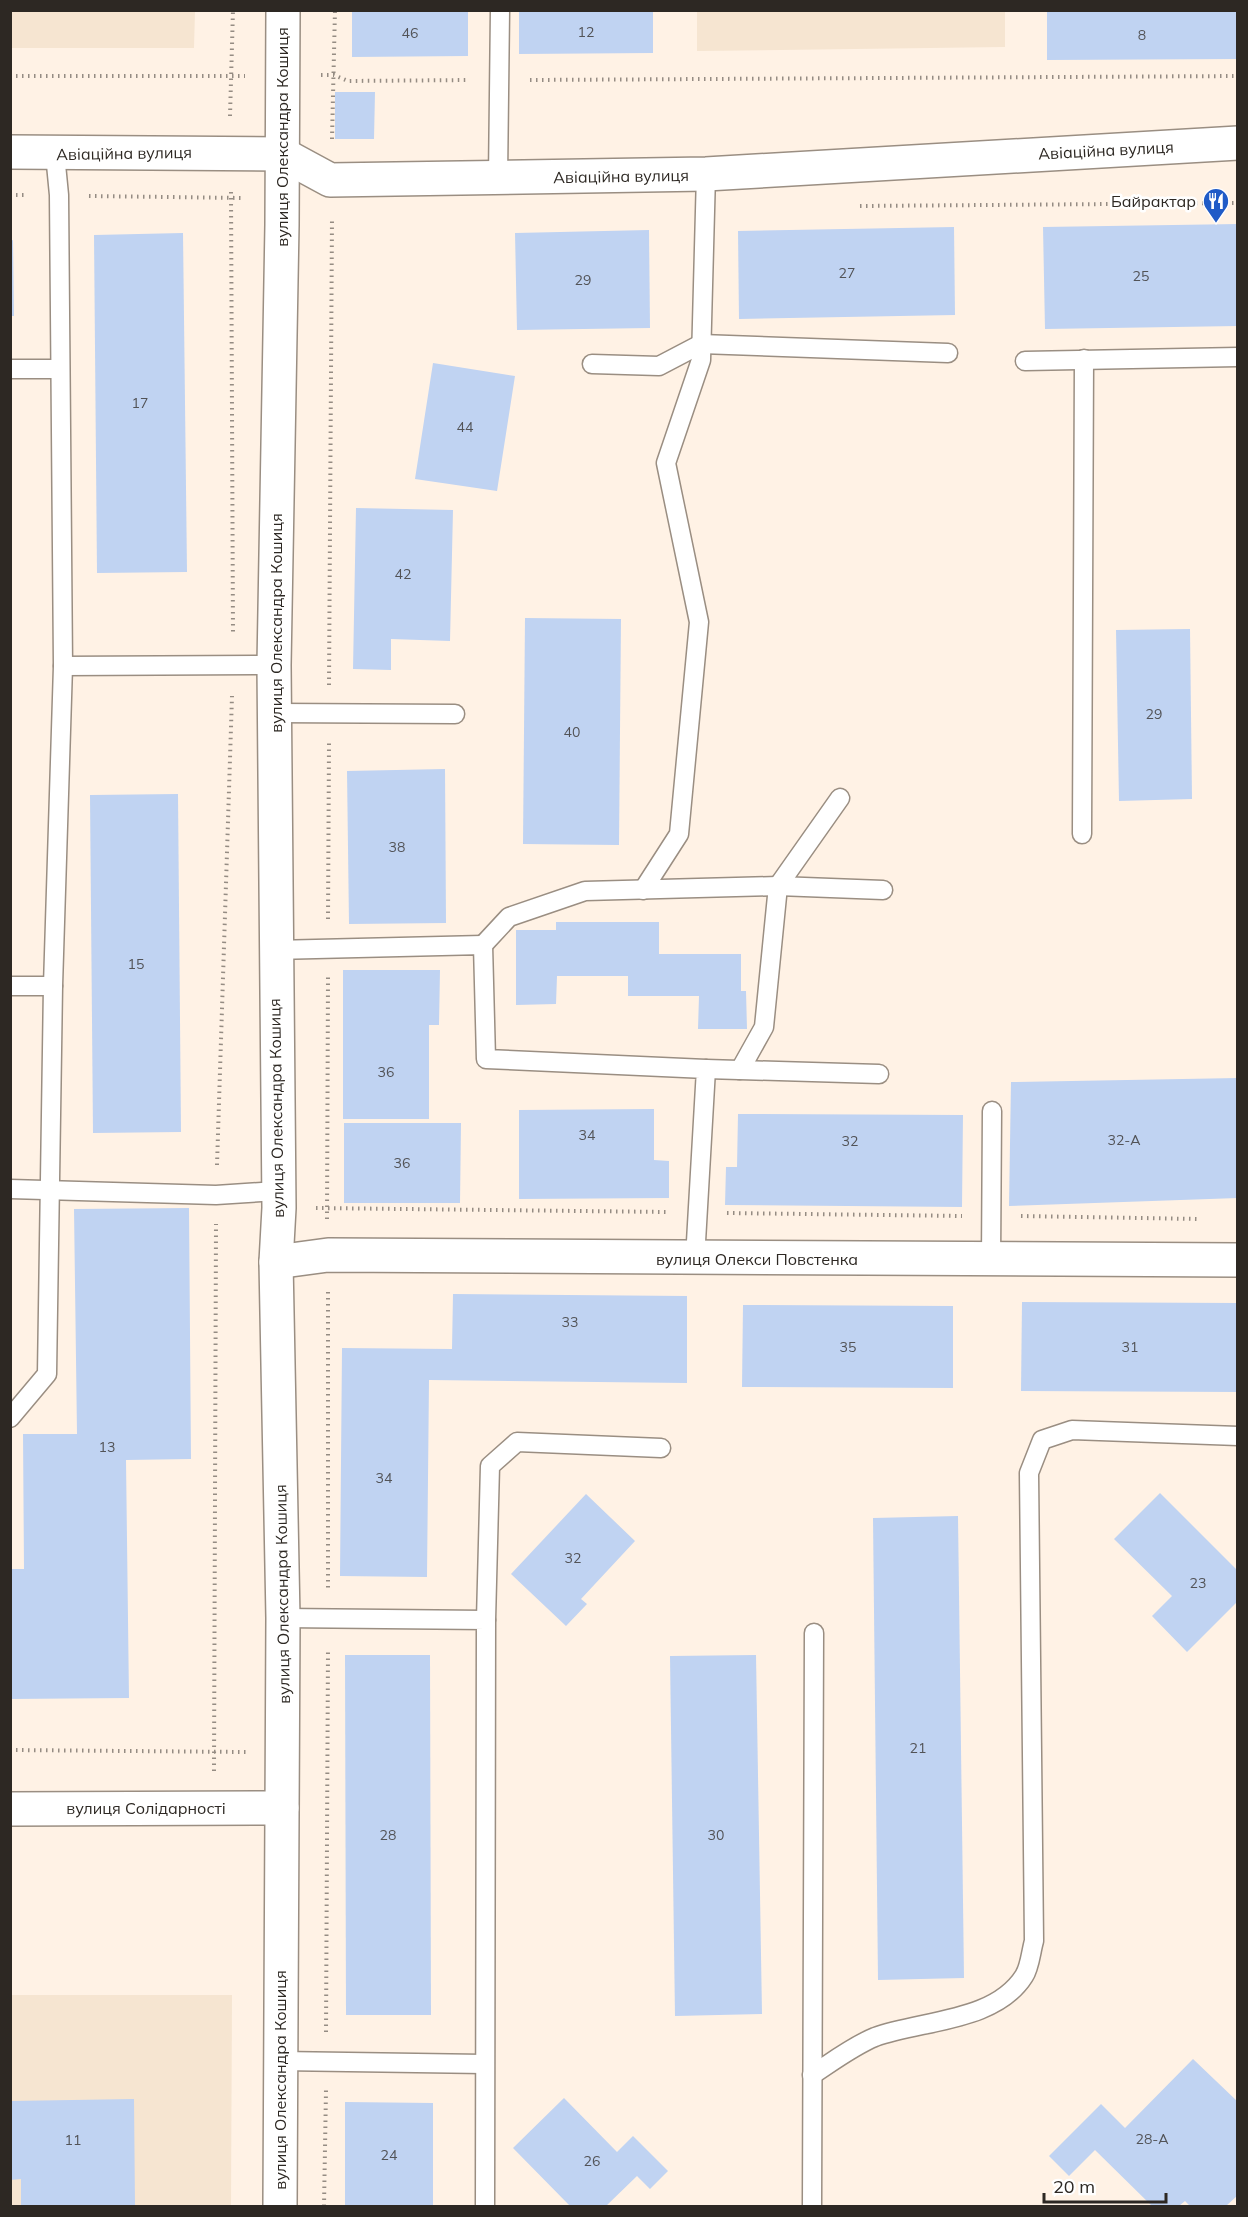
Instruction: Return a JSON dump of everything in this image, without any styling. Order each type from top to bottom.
[{"type":"street","name":"вулиця Олександра Кошиця","points":[[280,2206],[283,1618],[276,1262],[274,950],[276,712],[274,665],[283,10]]},
{"type":"street","name":"Авіаційна вулиця","points":[[10,152],[282,154],[330,180],[706,174],[1238,142]]},
{"type":"street","name":"вулиця Олекси Повстенка","points":[[276,1262],[328,1255],[695,1259],[1238,1260]]},
{"type":"street","name":"вулиця Солідарності","points":[[10,1809],[282,1808]]},
{"type":"lane","points":[[498,178],[500,10]]},
{"type":"lane","points":[[10,1418],[47,1374],[53,986],[63,666],[59,195],[56,154]]},
{"type":"lane","points":[[644,890],[680,834],[699,622],[666,464],[701,360],[706,174]]},
{"type":"lane","points":[[592,364],[659,366],[701,344],[948,353]]},
{"type":"lane","points":[[1025,361],[1238,357]]},
{"type":"lane","points":[[1082,834],[1084,359]]},
{"type":"lane","points":[[10,369],[60,369]]},
{"type":"lane","points":[[63,666],[274,665]]},
{"type":"lane","points":[[276,712],[455,714]]},
{"type":"lane","points":[[740,1070],[764,1027],[778,886],[840,798]]},
{"type":"lane","points":[[879,1074],[486,1059],[483,945],[509,917],[585,891],[778,886],[883,890]]},
{"type":"lane","points":[[274,950],[483,945]]},
{"type":"lane","points":[[10,986],[53,986]]},
{"type":"lane","points":[[695,1259],[706,1069]]},
{"type":"lane","points":[[991,1260],[993,1111]]},
{"type":"lane","points":[[10,1189],[216,1195],[277,1191]]},
{"type":"lane","points":[[812,2074],[873,2038],[913,2025],[958,2018],[1006,1997],[1025,1975],[1034,1941],[1029,1473],[1042,1440],[1072,1430],[1238,1436]]},
{"type":"lane","points":[[484,2206],[486,1620],[490,1466],[517,1442],[661,1448]]},
{"type":"lane","points":[[283,1618],[486,1620]]},
{"type":"lane","points":[[812,2206],[814,1633]]},
{"type":"lane","points":[[280,2061],[484,2064]]},
{"type":"path","points":[[214,1808],[216,1195],[233,665],[232,197],[228,153],[233,76],[233,10]]},
{"type":"path","points":[[324,2206],[328,1618],[328,949],[332,217],[330,180],[335,10]]},
{"type":"path","points":[[10,76],[334,75],[348,81],[1238,76]]},
{"type":"path","points":[[10,1750],[283,1752]]},
{"type":"shaded area","points":[[11,10],[195,11],[194,48],[11,48]]},
{"type":"shaded area","points":[[697,11],[1005,11],[1005,47],[697,51]]},
{"type":"shaded area","points":[[10,1995],[232,1995],[231,2206],[11,2206]]},
{"type":"building","points":[[352,10],[468,10],[468,56],[352,57]]},
{"type":"building","points":[[519,10],[653,10],[653,53],[519,54]]},
{"type":"building","points":[[1047,10],[1238,10],[1238,59],[1047,60]]},
{"type":"building","points":[[335,92],[375,92],[374,139],[335,139]]},
{"type":"building","points":[[1238,224],[1238,326],[1045,329],[1043,227]]},
{"type":"building","points":[[954,227],[955,315],[739,319],[738,231]]},
{"type":"building","points":[[649,230],[650,328],[517,330],[515,233]]},
{"type":"building","points":[[183,233],[187,572],[97,573],[94,235]]},
{"type":"building","points":[[13,240],[14,316],[10,316],[10,241]]},
{"type":"building","points":[[433,363],[515,376],[497,491],[415,479]]},
{"type":"building","points":[[356,508],[453,510],[450,641],[391,639],[391,670],[353,669]]},
{"type":"building","points":[[525,618],[621,619],[619,845],[523,844]]},
{"type":"building","points":[[1190,629],[1192,799],[1119,801],[1116,630]]},
{"type":"building","points":[[445,769],[446,923],[349,924],[347,771]]},
{"type":"building","points":[[178,794],[181,1132],[93,1133],[90,795]]},
{"type":"building","points":[[556,922],[659,922],[659,954],[741,954],[741,991],[746,991],[747,1029],[698,1029],[699,996],[628,996],[628,976],[557,976],[556,1004],[516,1005],[516,930],[556,930]]},
{"type":"building","points":[[343,970],[440,970],[439,1025],[429,1025],[429,1119],[343,1119]]},
{"type":"building","points":[[1238,1078],[1238,1198],[1009,1206],[1011,1082]]},
{"type":"building","points":[[654,1109],[654,1160],[669,1161],[669,1198],[519,1199],[519,1110]]},
{"type":"building","points":[[738,1114],[963,1115],[962,1207],[725,1205],[726,1167],[737,1167]]},
{"type":"building","points":[[344,1123],[461,1123],[460,1203],[344,1203]]},
{"type":"building","points":[[189,1208],[191,1459],[126,1460],[129,1698],[10,1699],[10,1569],[24,1569],[23,1434],[77,1434],[74,1209]]},
{"type":"building","points":[[453,1294],[687,1296],[687,1383],[429,1380],[427,1577],[340,1576],[342,1348],[452,1349]]},
{"type":"building","points":[[1022,1302],[1238,1303],[1238,1392],[1021,1391]]},
{"type":"building","points":[[743,1305],[953,1306],[953,1388],[742,1387]]},
{"type":"building","points":[[1160,1493],[1238,1571],[1238,1601],[1187,1652],[1152,1616],[1172,1596],[1114,1539]]},
{"type":"building","points":[[586,1494],[635,1541],[581,1599],[587,1604],[566,1626],[511,1574]]},
{"type":"building","points":[[958,1516],[964,1978],[878,1980],[873,1518]]},
{"type":"building","points":[[345,1655],[430,1655],[431,2015],[346,2015]]},
{"type":"building","points":[[756,1655],[762,2014],[675,2016],[670,1656]]},
{"type":"building","points":[[1193,2059],[1238,2102],[1238,2195],[1226,2206],[1190,2206],[1185,2201],[1179,2206],[1152,2206],[1095,2150],[1069,2176],[1049,2156],[1101,2104],[1125,2128]]},
{"type":"building","points":[[564,2098],[617,2152],[633,2136],[668,2171],[650,2189],[637,2176],[606,2206],[570,2206],[513,2148]]},
{"type":"building","points":[[134,2099],[135,2206],[21,2206],[21,2179],[10,2180],[10,2101]]},
{"type":"building","points":[[345,2102],[433,2103],[433,2206],[345,2206]]},
{"type":"place","name":"Байрактар","points":[[1216,224]]}]
